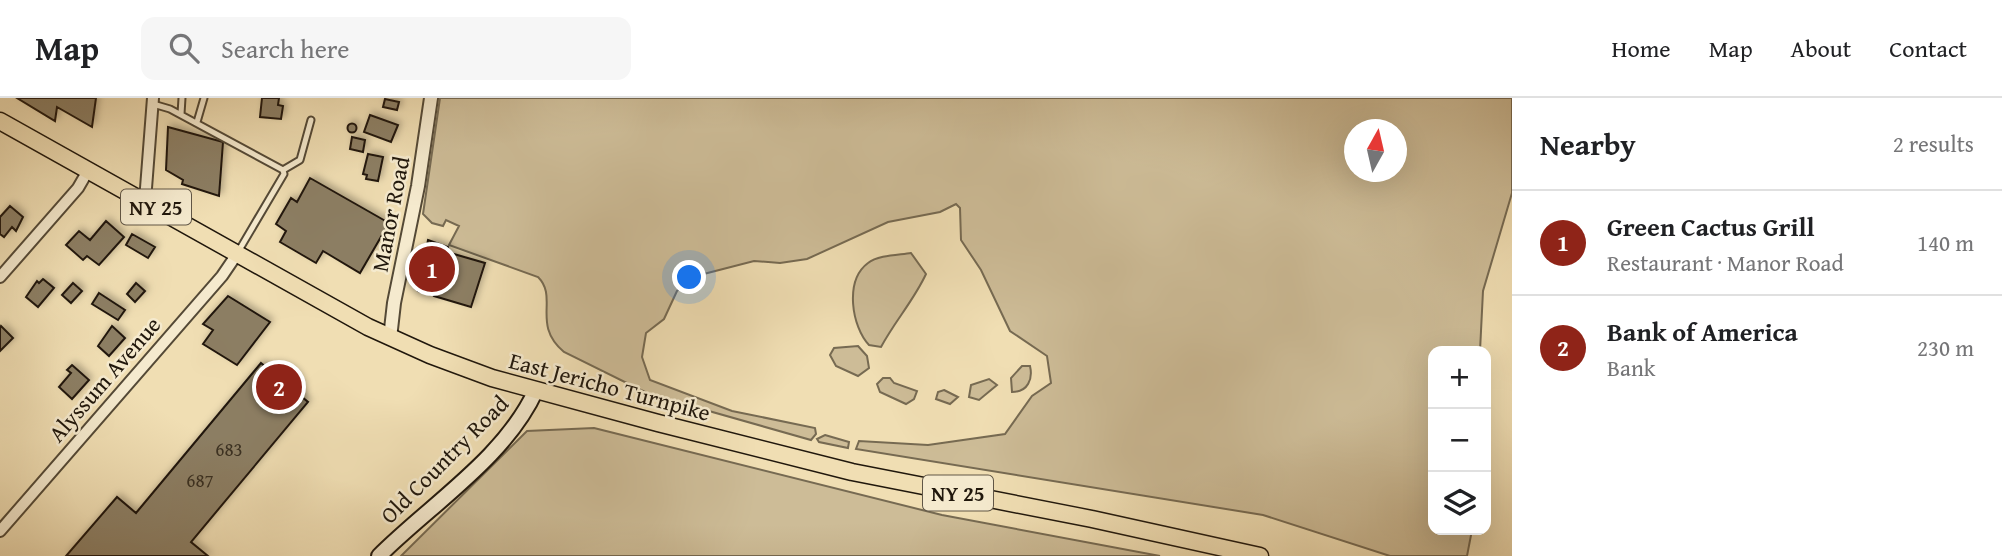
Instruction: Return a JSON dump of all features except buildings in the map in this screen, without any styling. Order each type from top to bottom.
[{"type":"main road","name":"East Jericho Turnpike","points":[[0,121],[390,338],[480,373],[852,472],[1092,519],[1260,556]]},
{"type":"main road","name":"Old Country Road","points":[[379,556],[499,443],[524,416],[536,390]]},
{"type":"street","name":"Manor Road","points":[[390,338],[431,98]]},
{"type":"street","points":[[145,201],[153,101]]},
{"type":"street","points":[[0,277],[78,188],[89,169]]},
{"type":"street","name":"Alyssum Avenue","points":[[0,530],[222,276],[237,254]]},
{"type":"lane","points":[[181,114],[183,98]]},
{"type":"lane","points":[[197,122],[204,98]]},
{"type":"lane","points":[[153,101],[283,170]]},
{"type":"lane","points":[[283,170],[300,160],[312,120]]},
{"type":"lane","points":[[237,254],[284,174],[283,170]]},
{"type":"shaded area","points":[[440,98],[1512,98],[1512,193],[1483,291],[1480,346],[1428,346],[1428,535],[1471,535],[1467,556],[1390,556],[1263,515],[856,449],[859,441],[928,445],[1005,434],[1032,396],[1051,383],[1047,356],[1010,331],[981,270],[961,240],[960,208],[956,204],[940,212],[888,222],[807,259],[780,263],[754,261],[696,276],[677,291],[664,319],[646,333],[642,357],[650,380],[732,411],[815,428],[816,434],[811,440],[649,394],[564,352],[554,342],[549,331],[546,294],[538,277],[449,245],[459,226],[446,220],[443,226],[432,223],[423,214]]},
{"type":"shaded area","points":[[911,253],[926,274],[881,347],[869,345],[858,327],[853,304],[853,292],[860,271],[872,260]]},
{"type":"shaded area","points":[[858,346],[867,356],[869,368],[858,376],[836,366],[830,355],[834,348]]},
{"type":"shaded area","points":[[1022,366],[1030,366],[1030,380],[1022,390],[1012,392],[1011,378]]},
{"type":"shaded area","points":[[883,378],[890,378],[894,383],[917,391],[914,399],[906,404],[880,392],[877,384]]},
{"type":"shaded area","points":[[989,379],[997,385],[979,400],[969,397],[971,385]]},
{"type":"shaded area","points":[[944,390],[958,397],[950,404],[936,399],[938,392]]},
{"type":"shaded area","points":[[594,428],[942,515],[1160,556],[401,556],[527,431]]},
{"type":"shaded area","points":[[825,435],[849,442],[848,448],[819,442],[817,439]]},
{"type":"place","name":"Green Cactus Grill","points":[[432,269]]},
{"type":"place","name":"Bank of America","points":[[279,387]]}]
